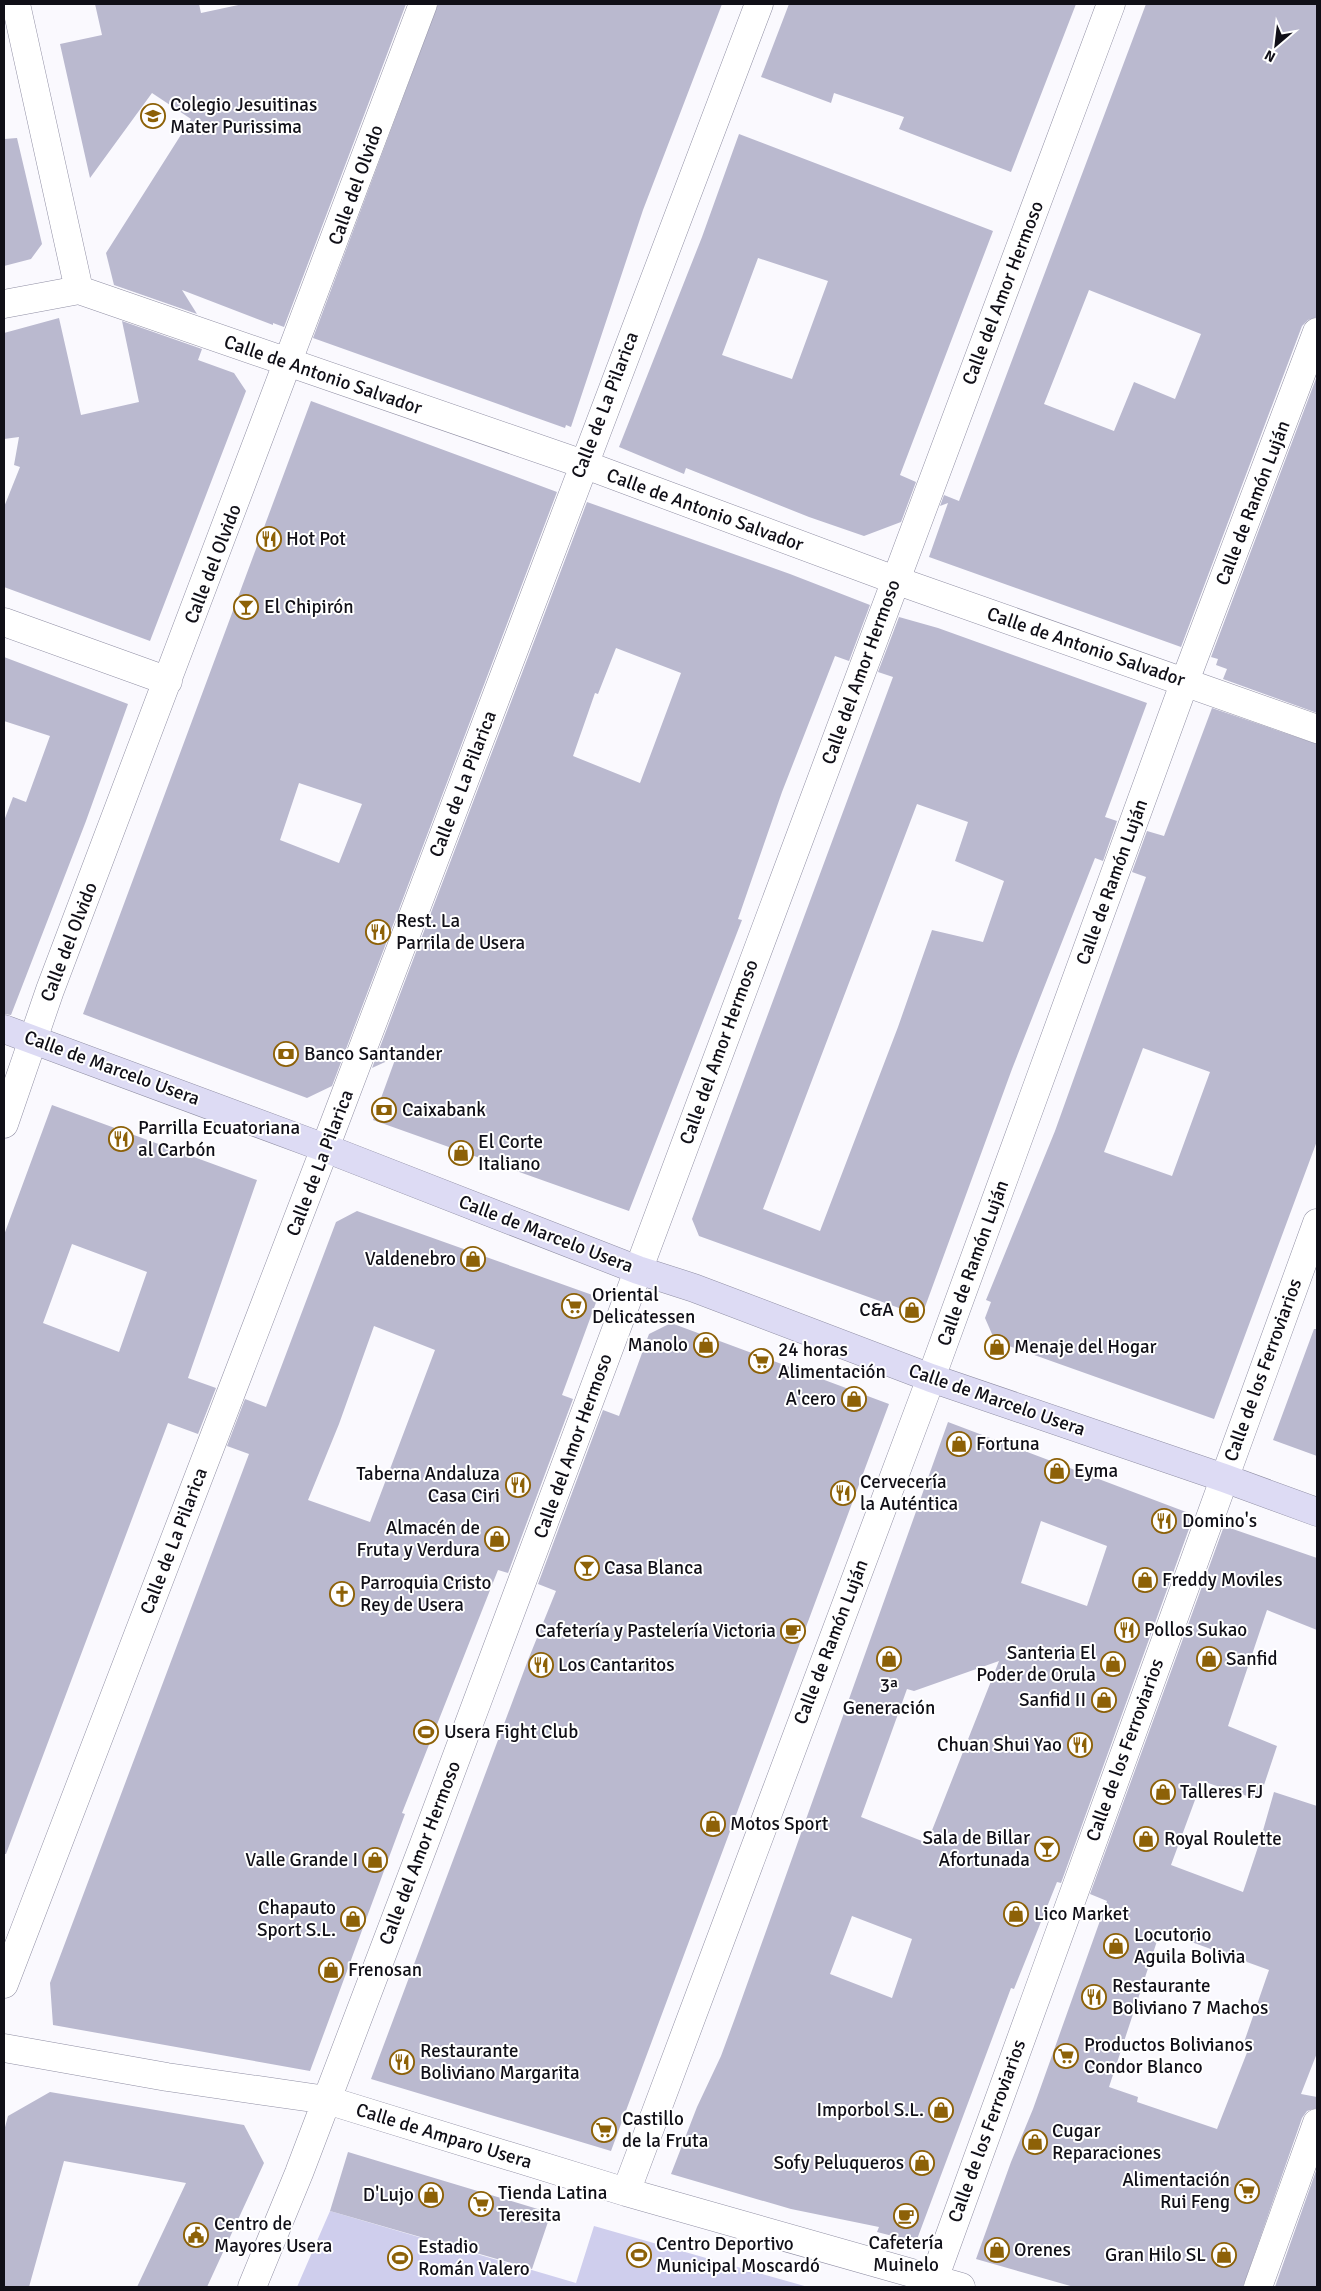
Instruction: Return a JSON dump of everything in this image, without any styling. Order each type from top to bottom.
[{"type":"main road","name":"Calle de Marcelo Usera","points":[[4,1029],[326,1148],[638,1270],[701,1290],[931,1378],[1224,1478],[1317,1512]]},
{"type":"street","points":[[16,4],[79,290]]},
{"type":"street","name":"Calle del Olvido","points":[[4,1124],[50,990],[289,364],[423,4]]},
{"type":"street","name":"Calle de La Pilarica","points":[[4,1984],[326,1148],[583,464],[759,4]]},
{"type":"street","name":"Calle del Amor Hermoso","points":[[252,2287],[327,2100],[428,1835],[1111,4]]},
{"type":"street","name":"Calle de Antonio Salvador","points":[[4,304],[79,290],[583,464],[895,580],[1317,729]]},
{"type":"street","name":"Calle de Ramón Luján","points":[[626,2192],[931,1378],[1185,681],[1317,332]]},
{"type":"street","points":[[4,622],[168,682]]},
{"type":"street","name":"Calle de los Ferroviarios","points":[[934,2279],[1317,1222]]},
{"type":"street","name":"Calle de Amparo Usera","points":[[4,2048],[167,2076],[327,2100],[626,2192],[961,2287]]},
{"type":"street","points":[[1258,2287],[1317,2123]]},
{"type":"shaded area","name":"Estadio Román Valero","points":[[330,2211],[576,2283],[594,2226],[808,2287],[297,2287]]},
{"type":"building","points":[[95,4],[199,4],[201,13],[243,4],[406,4],[284,327],[273,323],[273,325],[182,290],[197,314],[114,285],[106,253],[191,119],[152,93],[90,178],[60,44],[102,35]]},
{"type":"building","points":[[438,4],[722,4],[643,210],[571,427],[566,425],[565,428],[313,338]]},
{"type":"building","points":[[789,4],[1076,4],[1011,172],[899,129],[904,117],[834,93],[831,103],[761,77]]},
{"type":"building","points":[[1146,4],[1317,4],[1317,317],[1308,320],[1302,326],[1181,647],[929,557],[948,503],[940,506],[944,495],[959,501]],"holes":[[[1089,290],[1201,334],[1175,399],[1134,382],[1114,431],[1044,404]]]},
{"type":"building","points":[[739,134],[993,231],[900,475],[916,482],[901,522],[864,536],[809,517],[686,468],[684,474],[619,447],[702,237]],"holes":[[[758,258],[828,281],[792,379],[722,355]]]},
{"type":"building","points":[[17,138],[42,244],[31,259],[4,266],[4,139]]},
{"type":"building","points":[[59,318],[81,415],[139,402],[122,321],[202,349],[198,360],[234,373],[246,391],[150,641],[4,587],[4,507],[20,467],[14,465],[19,437],[4,439],[4,333]]},
{"type":"building","points":[[1317,376],[1317,713],[1223,679],[1227,669],[1216,665],[1218,659],[1211,657]]},
{"type":"building","points":[[311,401],[557,492],[332,1086],[307,1098],[83,1014]],"holes":[[[299,783],[362,804],[339,863],[280,840]]]},
{"type":"building","points":[[587,502],[790,574],[870,605],[849,661],[835,656],[782,792],[738,919],[742,920],[629,1211],[373,1120],[396,1057],[372,1068]],"holes":[[[616,648],[681,673],[640,783],[573,756],[595,693],[598,694]]]},
{"type":"building","points":[[899,617],[938,628],[1147,703],[1105,817],[1117,821],[1103,861],[1095,858],[1012,1069],[925,1307],[913,1313],[699,1236],[692,1219],[893,677],[878,672]],"holes":[[[917,804],[968,822],[955,861],[1004,881],[983,942],[932,930],[898,1027],[820,1231],[763,1209]]]},
{"type":"building","points":[[4,657],[128,704],[86,821],[11,1015],[4,1014],[4,821],[13,797],[26,802],[50,736],[4,721]]},
{"type":"building","points":[[1212,708],[1317,744],[1317,1141],[1214,1419],[995,1341],[985,1318],[991,1302],[986,1300],[1055,1131],[1146,877],[1132,872],[1147,831],[1164,836]],"holes":[[[1143,1048],[1210,1072],[1172,1176],[1104,1152]]]},
{"type":"building","points":[[52,1105],[257,1180],[188,1378],[216,1388],[198,1434],[168,1423],[6,1854],[4,1854],[4,1235]],"holes":[[[72,1244],[147,1272],[119,1352],[43,1323]]]},
{"type":"building","points":[[357,1211],[598,1297],[562,1395],[573,1399],[508,1573],[498,1570],[402,1813],[405,1814],[310,2071],[53,2025],[50,1983],[249,1454],[227,1446],[245,1399],[266,1407],[336,1222]],"holes":[[[374,1326],[435,1350],[370,1522],[308,1500],[339,1424]]]},
{"type":"building","points":[[671,1323],[889,1404],[611,2151],[371,2079],[528,1660],[556,1591],[538,1584],[603,1410],[619,1416],[649,1334]]},
{"type":"building","points":[[1314,1329],[1317,1329],[1317,1456],[1273,1440]]},
{"type":"building","points":[[948,1422],[1194,1515],[1061,1883],[1057,1882],[1014,1989],[1011,1988],[916,2242],[877,2232],[879,2227],[791,2209],[671,2174],[697,2107],[721,2056]],"holes":[[[1041,1521],[1107,1546],[1087,1606],[1021,1583]],[[999,1661],[927,1843],[861,1817],[907,1689],[914,1691]],[[852,1916],[912,1939],[892,1998],[830,1974]]]},
{"type":"building","points":[[1224,1526],[1317,1558],[1317,1630],[1267,1610],[1228,1726],[1277,1746],[1259,1800],[1202,1781],[1171,1865],[1243,1892],[1274,1792],[1317,1806],[1317,2053],[1301,2094],[1317,2097],[1317,2108],[1307,2111],[1302,2118],[1243,2287],[1074,2287],[976,2259],[1011,2162],[1033,2109],[1107,1901],[1090,1894]],"holes":[[[1172,1935],[1269,1970],[1242,2048],[1248,2050],[1217,2129],[1137,2102],[1138,2097],[1109,2087],[1158,1938],[1170,1942]]]},
{"type":"building","name":"Centro de Mayores Usera","points":[[50,2092],[244,2125],[264,2163],[207,2287],[137,2287],[186,2183],[64,2161],[29,2287],[4,2287],[4,2131],[8,2116]]},
{"type":"building","points":[[348,2152],[551,2213],[532,2269],[330,2211]]},
{"type":"building","points":[[1317,2168],[1317,2287],[1275,2287]]},
{"type":"place","name":"Colegio Jesuitinas Mater Purissima","points":[[153,116]]},
{"type":"place","name":"Hot Pot","points":[[269,539]]},
{"type":"place","name":"El Chipirón","points":[[246,607]]},
{"type":"place","name":"Rest. La Parrila de Usera","points":[[378,932]]},
{"type":"place","name":"Banco Santander","points":[[286,1054]]},
{"type":"place","name":"Caixabank","points":[[384,1110]]},
{"type":"place","name":"Parrilla Ecuatoriana al Carbón","points":[[121,1139]]},
{"type":"place","name":"El Corte Italiano","points":[[461,1153]]},
{"type":"place","name":"Valdenebro","points":[[473,1259]]},
{"type":"place","name":"Oriental Delicatessen","points":[[574,1306]]},
{"type":"place","name":"C&A","points":[[912,1310]]},
{"type":"place","name":"Manolo","points":[[706,1345]]},
{"type":"place","name":"Menaje del Hogar","points":[[997,1347]]},
{"type":"place","name":"24 horas Alimentación","points":[[761,1361]]},
{"type":"place","name":"A'cero","points":[[854,1399]]},
{"type":"place","name":"Fortuna","points":[[959,1444]]},
{"type":"place","name":"Eyma","points":[[1057,1471]]},
{"type":"place","name":"Taberna Andaluza Casa Ciri","points":[[518,1485]]},
{"type":"place","name":"Cervecería la Auténtica","points":[[843,1493]]},
{"type":"place","name":"Domino's","points":[[1164,1521]]},
{"type":"place","name":"Almacén de Fruta y Verdura","points":[[497,1539]]},
{"type":"place","name":"Casa Blanca","points":[[587,1568]]},
{"type":"place","name":"Freddy Moviles","points":[[1145,1580]]},
{"type":"place","name":"Parroquia Cristo Rey de Usera","points":[[342,1594]]},
{"type":"place","name":"Pollos Sukao","points":[[1127,1630]]},
{"type":"place","name":"Cafetería y Pastelería Victoria","points":[[793,1631]]},
{"type":"place","name":"3ª Generación","points":[[889,1659]]},
{"type":"place","name":"Sanfid","points":[[1209,1659]]},
{"type":"place","name":"Santeria El Poder de Orula","points":[[1113,1664]]},
{"type":"place","name":"Los Cantaritos","points":[[541,1665]]},
{"type":"place","name":"Sanfid II","points":[[1104,1700]]},
{"type":"place","name":"Usera Fight Club","points":[[426,1732]]},
{"type":"place","name":"Chuan Shui Yao","points":[[1080,1745]]},
{"type":"place","name":"Talleres FJ","points":[[1163,1792]]},
{"type":"place","name":"Motos Sport","points":[[713,1824]]},
{"type":"place","name":"Royal Roulette","points":[[1146,1839]]},
{"type":"place","name":"Sala de Billar Afortunada","points":[[1047,1849]]},
{"type":"place","name":"Valle Grande I","points":[[375,1860]]},
{"type":"place","name":"Lico Market","points":[[1016,1914]]},
{"type":"place","name":"Chapauto Sport S.L.","points":[[353,1919]]},
{"type":"place","name":"Locutorio Aguila Bolivia","points":[[1116,1946]]},
{"type":"place","name":"Frenosan","points":[[331,1970]]},
{"type":"place","name":"Restaurante Boliviano 7 Machos","points":[[1094,1997]]},
{"type":"place","name":"Productos Bolivianos Condor Blanco","points":[[1066,2056]]},
{"type":"place","name":"Restaurante Boliviano Margarita","points":[[402,2062]]},
{"type":"place","name":"Imporbol S.L.","points":[[941,2110]]},
{"type":"place","name":"Castillo de la Fruta","points":[[604,2130]]},
{"type":"place","name":"Cugar Reparaciones","points":[[1035,2142]]},
{"type":"place","name":"Sofy Peluqueros","points":[[922,2163]]},
{"type":"place","name":"Alimentación Rui Feng","points":[[1247,2191]]},
{"type":"place","name":"D'Lujo","points":[[431,2195]]},
{"type":"place","name":"Tienda Latina Teresita","points":[[481,2204]]},
{"type":"place","name":"Cafetería Muinelo","points":[[906,2216]]},
{"type":"place","name":"Centro de Mayores Usera","points":[[196,2235]]},
{"type":"place","name":"Orenes","points":[[997,2250]]},
{"type":"place","name":"Centro Deportivo Municipal Moscardó","points":[[639,2255]]},
{"type":"place","name":"Gran Hilo SL","points":[[1224,2255]]},
{"type":"place","name":"Estadio Román Valero","points":[[400,2258]]}]
